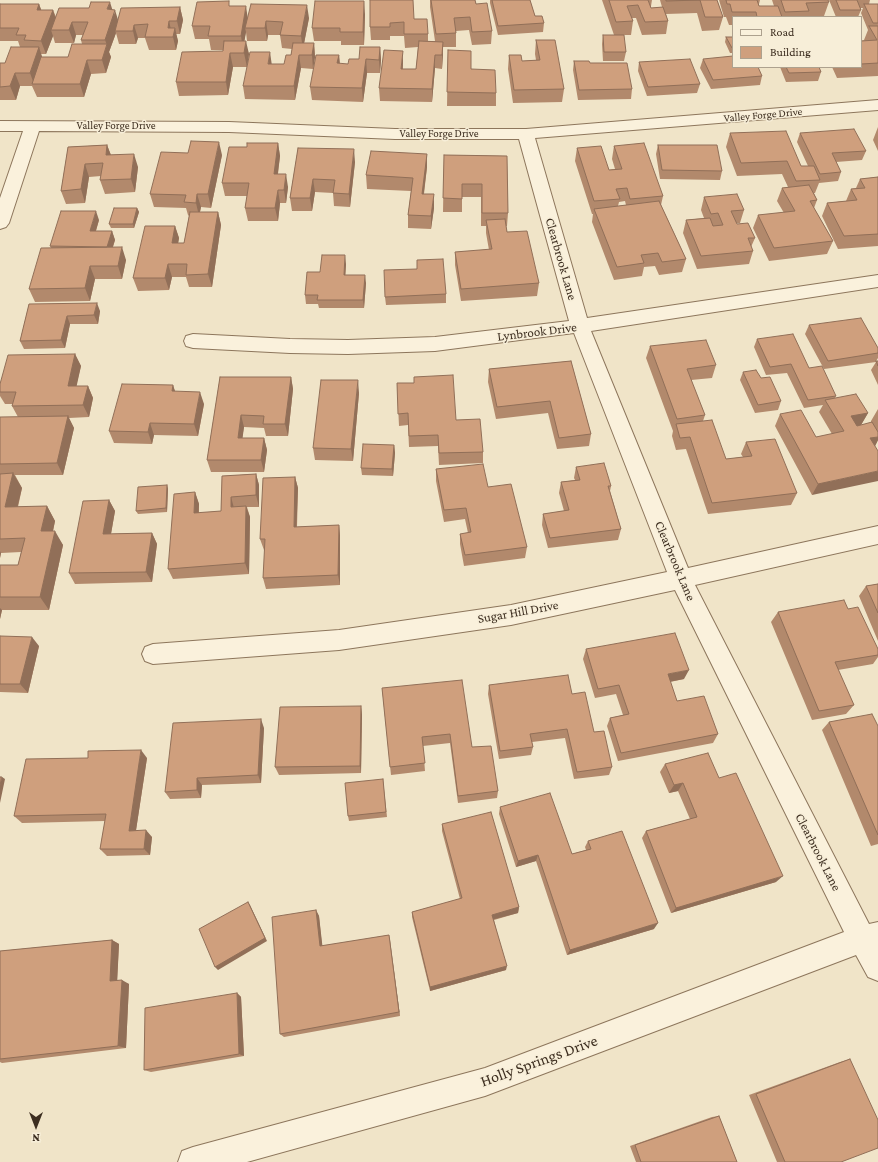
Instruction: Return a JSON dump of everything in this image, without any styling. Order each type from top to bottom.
[{"type":"street","name":"Valley Forge Drive","points":[[0,126],[229,127],[395,134],[526,134],[878,105]]},
{"type":"street","points":[[0,223],[33,126]]},
{"type":"street","name":"Clearbrook Lane","points":[[526,134],[580,326],[681,579],[870,937],[878,967]]},
{"type":"street","name":"Lynbrook Drive","points":[[193,341],[290,346],[435,344],[580,326],[878,281]]},
{"type":"street","name":"Sugar Hill Drive","points":[[153,654],[339,640],[511,615],[878,536]]},
{"type":"street","name":"Holly Springs Drive","points":[[193,1162],[485,1082],[870,937]]},
{"type":"building","points":[[370,0],[413,0],[414,19],[427,19],[428,34],[404,34],[404,22],[390,23],[390,27],[370,27]]},
{"type":"building","points":[[431,0],[475,0],[476,4],[487,3],[492,31],[472,32],[470,17],[454,18],[456,33],[436,34]]},
{"type":"building","points":[[492,0],[530,0],[535,16],[542,16],[544,23],[498,26]]},
{"type":"building","points":[[609,0],[648,0],[651,8],[663,7],[668,21],[645,22],[638,5],[627,6],[633,21],[616,22]]},
{"type":"building","points":[[666,0],[700,0],[666,1]]},
{"type":"building","points":[[700,0],[717,0],[723,17],[705,17]]},
{"type":"building","points":[[726,0],[757,0],[759,6],[778,6],[782,16],[757,16],[756,12],[732,12],[730,4],[727,4]]},
{"type":"building","points":[[781,0],[828,0],[829,2],[806,3],[809,11],[785,12]]},
{"type":"building","points":[[836,0],[857,0],[861,10],[840,10]]},
{"type":"building","points":[[229,1],[229,6],[246,6],[241,36],[208,36],[210,26],[192,26],[197,2]]},
{"type":"building","points":[[315,1],[364,1],[363,32],[340,32],[340,28],[312,28]]},
{"type":"building","points":[[91,2],[110,2],[107,9],[115,10],[105,40],[81,40],[88,22],[72,22],[69,30],[51,30],[59,8],[89,8]]},
{"type":"building","points":[[0,4],[39,4],[37,10],[53,10],[41,41],[24,40],[26,35],[16,35],[19,28],[0,28]]},
{"type":"building","points":[[251,4],[307,5],[301,36],[280,35],[283,22],[266,21],[265,28],[245,28]]},
{"type":"building","points":[[864,4],[878,4],[878,23],[873,23]]},
{"type":"building","points":[[180,7],[177,21],[169,21],[168,28],[175,28],[173,37],[145,37],[148,24],[134,25],[133,31],[115,31],[121,8]]},
{"type":"building","points":[[869,26],[878,26],[878,63],[862,64],[862,41],[877,40]]},
{"type":"building","points":[[603,35],[624,35],[626,52],[604,52]]},
{"type":"building","points":[[726,37],[732,37],[732,48]]},
{"type":"building","points":[[536,40],[555,40],[564,89],[514,90],[509,55],[521,55],[522,61],[540,60]]},
{"type":"building","points":[[224,41],[246,41],[244,53],[230,53],[226,82],[176,82],[182,52],[223,51]]},
{"type":"building","points":[[419,41],[443,42],[442,55],[435,55],[432,89],[379,88],[384,50],[403,51],[401,69],[416,69]]},
{"type":"building","points":[[293,43],[314,43],[312,55],[299,55],[294,86],[243,86],[250,52],[270,52],[268,64],[284,64],[286,55],[291,55]]},
{"type":"building","points":[[72,44],[107,44],[102,60],[87,60],[80,84],[32,84],[41,57],[68,57]]},
{"type":"building","points":[[11,47],[39,47],[30,73],[15,73],[10,86],[0,87],[0,63],[5,63]]},
{"type":"building","points":[[360,47],[380,47],[379,60],[366,59],[362,88],[310,87],[316,55],[339,55],[337,63],[348,64],[349,59],[359,59]]},
{"type":"building","points":[[448,50],[471,51],[471,69],[495,70],[496,93],[447,92]]},
{"type":"building","points":[[732,56],[732,68],[758,68],[762,76],[713,80],[703,59]]},
{"type":"building","points":[[690,59],[700,84],[648,87],[639,62]]},
{"type":"building","points":[[574,61],[589,61],[590,63],[627,63],[632,89],[579,90]]},
{"type":"building","points":[[786,68],[819,68],[821,72],[789,73]]},
{"type":"building","points":[[854,129],[866,151],[832,153],[841,172],[820,174],[800,133]]},
{"type":"building","points":[[786,131],[801,166],[814,166],[820,180],[796,181],[787,161],[741,163],[730,133]]},
{"type":"building","points":[[191,141],[219,142],[208,194],[197,194],[196,203],[184,202],[186,195],[150,194],[161,152],[188,153]]},
{"type":"building","points":[[247,143],[278,143],[274,174],[286,174],[284,190],[278,190],[275,208],[245,208],[249,183],[222,183],[229,147],[247,147]]},
{"type":"building","points":[[644,143],[663,196],[630,199],[627,188],[616,189],[620,199],[594,201],[577,148],[601,146],[609,170],[622,169],[614,146]]},
{"type":"building","points":[[107,145],[106,155],[134,154],[131,179],[100,180],[103,163],[85,164],[81,189],[61,191],[68,147]]},
{"type":"building","points":[[658,145],[717,145],[722,171],[662,170]]},
{"type":"building","points":[[298,148],[354,149],[349,194],[333,193],[335,180],[313,179],[310,198],[290,198]]},
{"type":"building","points":[[371,151],[427,154],[422,194],[434,194],[431,216],[408,215],[413,178],[366,175]]},
{"type":"building","points":[[444,155],[507,156],[508,213],[482,213],[482,184],[462,184],[462,199],[443,198]]},
{"type":"building","points":[[878,177],[878,234],[844,236],[827,203],[857,200],[851,189],[865,188],[860,179]]},
{"type":"building","points":[[809,185],[817,200],[810,201],[833,241],[774,248],[758,215],[795,211],[782,188]]},
{"type":"building","points":[[737,194],[744,210],[731,211],[737,224],[748,223],[755,238],[748,238],[753,251],[701,256],[686,220],[710,218],[713,226],[723,225],[718,213],[711,214],[704,197]]},
{"type":"building","points":[[659,201],[686,259],[662,262],[658,253],[641,255],[644,263],[617,267],[594,209]]},
{"type":"building","points":[[114,208],[137,208],[133,224],[109,224]]},
{"type":"building","points":[[61,211],[96,211],[90,231],[112,231],[107,247],[50,246]]},
{"type":"building","points":[[190,212],[218,212],[208,274],[186,275],[187,264],[168,264],[165,278],[133,278],[145,226],[175,226],[172,243],[184,243]]},
{"type":"building","points":[[505,219],[507,232],[527,231],[539,283],[461,289],[455,252],[492,249],[486,220]]},
{"type":"building","points":[[122,247],[118,266],[90,266],[85,288],[29,289],[41,248]]},
{"type":"building","points":[[322,255],[345,255],[344,275],[365,275],[363,300],[317,300],[318,295],[305,295],[307,272],[320,272]]},
{"type":"building","points":[[443,259],[446,294],[385,297],[384,270],[417,269],[417,260]]},
{"type":"building","points":[[97,303],[94,315],[67,316],[61,340],[20,341],[29,304]]},
{"type":"building","points":[[861,318],[878,348],[878,353],[828,361],[809,325]]},
{"type":"building","points":[[793,334],[809,368],[822,366],[836,396],[808,400],[791,364],[770,367],[757,339]]},
{"type":"building","points":[[706,340],[716,365],[687,369],[705,415],[677,419],[650,346]]},
{"type":"building","points":[[75,354],[68,386],[88,386],[83,405],[12,406],[16,392],[0,392],[0,384],[8,355]]},
{"type":"building","points":[[571,361],[591,434],[559,438],[550,401],[497,407],[489,369]]},
{"type":"building","points":[[756,370],[761,378],[770,377],[781,401],[758,405],[743,372]]},
{"type":"building","points":[[453,375],[456,420],[480,419],[483,452],[439,453],[438,435],[409,436],[408,413],[398,414],[397,383],[414,383],[414,377]]},
{"type":"building","points":[[220,377],[291,377],[285,424],[263,424],[264,416],[241,415],[238,438],[264,438],[261,460],[207,460]]},
{"type":"building","points":[[321,380],[358,380],[351,449],[313,448]]},
{"type":"building","points":[[122,384],[173,385],[172,391],[200,392],[194,424],[150,423],[148,432],[109,431]]},
{"type":"building","points":[[856,394],[868,413],[851,416],[857,426],[872,422],[878,432],[878,437],[870,438],[878,451],[878,471],[818,484],[780,414],[801,410],[816,437],[844,431],[825,400]]},
{"type":"building","points":[[68,416],[57,463],[0,464],[0,417]]},
{"type":"building","points":[[712,420],[726,459],[752,456],[746,442],[775,439],[797,493],[712,503],[690,437],[680,438],[676,424]]},
{"type":"building","points":[[363,444],[394,445],[392,469],[361,468]]},
{"type":"building","points":[[604,463],[611,486],[608,486],[621,529],[550,538],[543,514],[569,510],[561,482],[580,480],[576,467]]},
{"type":"building","points":[[483,464],[488,487],[511,484],[527,547],[465,555],[460,534],[471,532],[466,508],[444,510],[436,469]]},
{"type":"building","points":[[13,473],[5,507],[47,506],[41,531],[55,531],[40,597],[0,597],[0,565],[18,565],[25,538],[0,539],[0,474]]},
{"type":"building","points":[[256,474],[256,495],[231,497],[231,507],[246,506],[245,563],[168,569],[174,494],[195,492],[194,513],[221,511],[222,476]]},
{"type":"building","points":[[295,477],[294,527],[339,525],[338,575],[263,578],[265,539],[260,539],[263,478]]},
{"type":"building","points":[[167,485],[166,508],[136,511],[138,487]]},
{"type":"building","points":[[109,500],[103,534],[152,533],[146,572],[69,573],[83,501]]},
{"type":"building","points":[[878,584],[878,613],[866,586]]},
{"type":"building","points":[[844,600],[848,609],[858,607],[878,649],[878,655],[835,662],[854,705],[819,711],[778,612]]},
{"type":"building","points":[[675,633],[689,670],[668,674],[677,701],[704,696],[718,734],[621,753],[610,718],[629,714],[619,685],[598,689],[586,649]]},
{"type":"building","points":[[0,636],[32,637],[20,684],[0,684]]},
{"type":"building","points":[[568,675],[572,694],[585,692],[594,732],[604,731],[612,767],[577,772],[567,729],[530,734],[533,747],[500,751],[489,685]]},
{"type":"building","points":[[462,680],[472,747],[491,746],[498,791],[458,796],[450,734],[422,737],[425,763],[390,767],[382,688]]},
{"type":"building","points":[[361,706],[360,766],[275,767],[280,707]]},
{"type":"building","points":[[872,714],[878,726],[878,835],[829,722]]},
{"type":"building","points":[[261,719],[258,775],[197,778],[197,790],[165,792],[173,723]]},
{"type":"building","points":[[141,750],[129,831],[146,830],[144,849],[100,849],[106,814],[14,816],[26,759],[88,758],[88,751]]},
{"type":"building","points":[[708,753],[719,778],[736,773],[783,876],[676,908],[646,831],[697,817],[683,783],[674,785],[665,764]]},
{"type":"building","points":[[383,779],[386,812],[348,816],[345,783]]},
{"type":"building","points":[[550,793],[572,854],[591,849],[588,841],[622,831],[658,923],[570,950],[538,855],[518,861],[500,807]]},
{"type":"building","points":[[491,812],[519,907],[492,915],[507,966],[430,987],[412,912],[462,898],[442,824]]},
{"type":"building","points":[[248,902],[265,938],[215,967],[199,929]]},
{"type":"building","points":[[316,910],[320,946],[389,935],[399,1012],[280,1034],[272,917]]},
{"type":"building","points":[[112,940],[110,981],[122,980],[118,1046],[0,1059],[0,951]]},
{"type":"building","points":[[237,993],[239,1054],[144,1070],[145,1008]]},
{"type":"building","points":[[850,1059],[878,1120],[878,1148],[841,1162],[785,1162],[756,1094]]},
{"type":"building","points":[[719,1116],[737,1162],[641,1162],[635,1145]]}]
